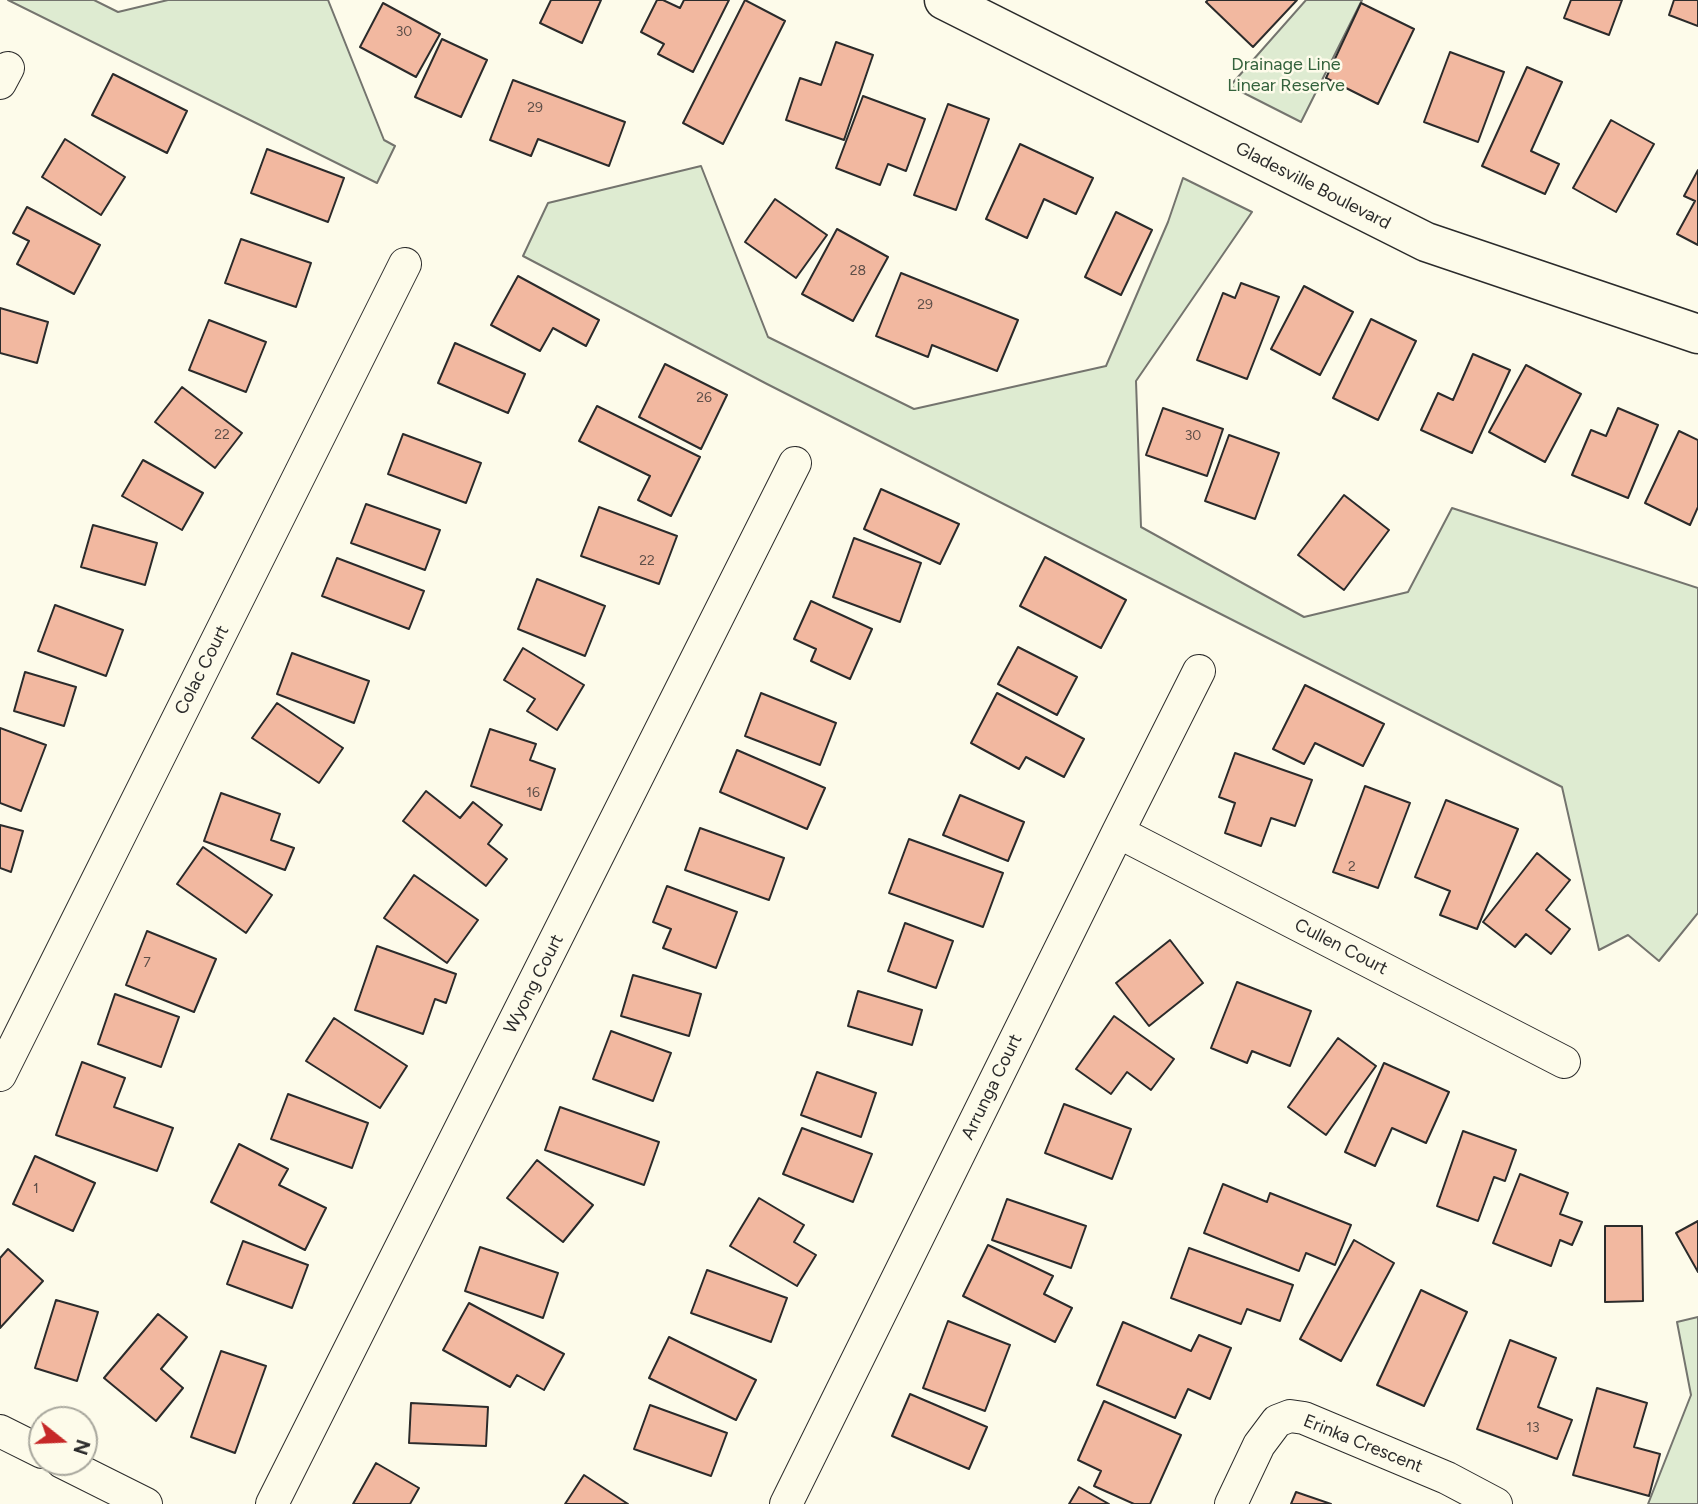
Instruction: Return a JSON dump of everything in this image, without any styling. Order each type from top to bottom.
[{"type":"street","name":"Gladesville Boulevard","points":[[944,0],[983,9],[1426,242],[1698,334]]},
{"type":"street","name":"Colac Court","points":[[0,1075],[405,264]]},
{"type":"street","name":"Wyong Court","points":[[272,1504],[795,463]]},
{"type":"street","name":"Arrunga Court","points":[[786,1504],[1199,671]]},
{"type":"street","name":"Cullen Court","points":[[1118,832],[1564,1062]]},
{"type":"street","name":"Erinka Crescent","points":[[1231,1504],[1259,1445],[1277,1421],[1290,1416],[1304,1418],[1447,1478],[1496,1504]]},
{"type":"street","points":[[0,1431],[28,1445]]},
{"type":"street","points":[[90,1476],[146,1504]]},
{"type":"green space","points":[[8,0],[94,0],[118,12],[168,0],[328,0],[384,140],[395,146],[377,183]]},
{"type":"green space","name":"Drainage Line Linear Reserve","points":[[1306,0],[1362,0],[1301,122],[1230,86]]},
{"type":"green space","points":[[701,166],[768,337],[914,409],[1106,366],[1168,222],[1183,178],[1252,212],[1136,381],[1141,527],[1304,617],[1408,592],[1452,508],[1698,588],[1698,913],[1659,961],[1628,935],[1599,950],[1562,787],[767,384],[523,256],[548,203]]},
{"type":"green space","points":[[1698,1317],[1698,1504],[1648,1504],[1691,1395],[1677,1322]]},
{"type":"building","points":[[551,0],[601,0],[582,43],[540,23]]},
{"type":"building","points":[[657,0],[680,8],[684,0],[729,0],[693,72],[658,54],[664,44],[641,32]]},
{"type":"building","points":[[745,0],[785,21],[723,144],[683,123]]},
{"type":"building","points":[[1297,0],[1253,47],[1206,2]]},
{"type":"building","points":[[1571,0],[1622,0],[1609,35],[1564,18]]},
{"type":"building","points":[[1674,0],[1698,0],[1698,26],[1669,15]]},
{"type":"building","points":[[383,3],[440,34],[416,77],[360,47]]},
{"type":"building","points":[[1361,3],[1414,29],[1378,104],[1326,78]]},
{"type":"building","points":[[442,39],[487,60],[461,117],[415,97]]},
{"type":"building","points":[[836,42],[873,55],[844,140],[786,120],[800,78],[821,85]]},
{"type":"building","points":[[1450,52],[1504,72],[1478,142],[1424,122]]},
{"type":"building","points":[[1527,67],[1562,82],[1531,151],[1559,164],[1545,194],[1482,166]]},
{"type":"building","points":[[113,74],[187,111],[167,153],[92,115]]},
{"type":"building","points":[[513,80],[625,122],[609,166],[538,139],[531,156],[490,140]]},
{"type":"building","points":[[863,96],[925,119],[906,171],[888,164],[880,185],[836,168]]},
{"type":"building","points":[[948,104],[989,119],[956,210],[914,195]]},
{"type":"building","points":[[1611,120],[1654,144],[1616,212],[1573,188]]},
{"type":"building","points":[[65,139],[125,177],[101,215],[42,177]]},
{"type":"building","points":[[1020,144],[1093,178],[1076,214],[1044,199],[1027,238],[986,219]]},
{"type":"building","points":[[267,149],[344,178],[328,222],[251,193]]},
{"type":"building","points":[[1698,170],[1698,245],[1677,234],[1695,201],[1684,196]]},
{"type":"building","points":[[775,199],[827,235],[796,278],[745,242]]},
{"type":"building","points":[[27,207],[100,245],[74,294],[17,264],[29,241],[13,233]]},
{"type":"building","points":[[1116,212],[1152,230],[1121,295],[1085,277]]},
{"type":"building","points":[[837,229],[888,257],[853,321],[802,294]]},
{"type":"building","points":[[241,239],[311,263],[296,307],[225,283]]},
{"type":"building","points":[[901,273],[1018,320],[997,371],[932,345],[928,357],[876,336]]},
{"type":"building","points":[[518,276],[599,320],[586,346],[553,328],[540,351],[491,325]]},
{"type":"building","points":[[1241,283],[1279,297],[1247,379],[1197,360],[1223,293],[1235,298]]},
{"type":"building","points":[[1304,286],[1353,312],[1320,375],[1271,349]]},
{"type":"building","points":[[0,308],[48,322],[37,363],[0,353]]},
{"type":"building","points":[[1371,319],[1416,341],[1378,420],[1333,398]]},
{"type":"building","points":[[209,320],[266,342],[246,392],[189,370]]},
{"type":"building","points":[[455,343],[525,374],[508,413],[438,383]]},
{"type":"building","points":[[1473,354],[1510,370],[1472,453],[1421,430],[1438,393],[1453,400]]},
{"type":"building","points":[[665,364],[727,395],[701,449],[639,417]]},
{"type":"building","points":[[1526,365],[1581,394],[1545,462],[1489,432]]},
{"type":"building","points":[[182,387],[242,433],[215,468],[155,422]]},
{"type":"building","points":[[597,406],[700,457],[671,516],[638,500],[650,476],[579,441]]},
{"type":"building","points":[[1163,408],[1223,429],[1207,476],[1146,455]]},
{"type":"building","points":[[1618,408],[1658,425],[1628,498],[1572,475],[1591,430],[1606,436]]},
{"type":"building","points":[[1679,431],[1698,440],[1698,507],[1690,525],[1645,503]]},
{"type":"building","points":[[403,434],[481,463],[466,503],[388,474]]},
{"type":"building","points":[[1229,435],[1279,453],[1255,519],[1205,501]]},
{"type":"building","points":[[143,460],[203,493],[182,530],[122,496]]},
{"type":"building","points":[[881,489],[959,524],[940,564],[864,529]]},
{"type":"building","points":[[1344,495],[1389,530],[1344,590],[1298,555]]},
{"type":"building","points":[[366,504],[440,530],[425,570],[351,543]]},
{"type":"building","points":[[599,507],[677,536],[659,584],[581,556]]},
{"type":"building","points":[[93,525],[157,543],[145,585],[81,567]]},
{"type":"building","points":[[854,538],[921,563],[900,622],[833,597]]},
{"type":"building","points":[[1045,557],[1126,600],[1101,648],[1020,606]]},
{"type":"building","points":[[337,558],[424,591],[409,629],[322,596]]},
{"type":"building","points":[[537,579],[605,606],[585,656],[518,629]]},
{"type":"building","points":[[811,601],[872,629],[850,679],[811,661],[816,649],[794,639]]},
{"type":"building","points":[[55,605],[123,630],[106,676],[38,651]]},
{"type":"building","points":[[1018,647],[1077,677],[1057,715],[998,684]]},
{"type":"building","points":[[523,648],[584,685],[557,730],[527,711],[535,699],[504,680]]},
{"type":"building","points":[[292,653],[369,681],[354,723],[277,694]]},
{"type":"building","points":[[25,672],[76,687],[64,726],[14,711]]},
{"type":"building","points":[[1305,685],[1384,724],[1363,766],[1315,743],[1304,764],[1273,749]]},
{"type":"building","points":[[761,693],[836,723],[820,765],[745,736]]},
{"type":"building","points":[[997,693],[1084,739],[1064,777],[1026,757],[1019,769],[971,743]]},
{"type":"building","points":[[277,703],[343,748],[319,783],[252,738]]},
{"type":"building","points":[[0,728],[46,745],[21,811],[0,803]]},
{"type":"building","points":[[490,729],[536,744],[530,760],[555,769],[541,810],[471,786]]},
{"type":"building","points":[[737,750],[825,788],[807,829],[720,792]]},
{"type":"building","points":[[1235,753],[1312,780],[1295,826],[1271,818],[1261,846],[1225,833],[1235,803],[1219,797]]},
{"type":"building","points":[[1365,786],[1410,803],[1378,888],[1333,872]]},
{"type":"building","points":[[426,791],[460,818],[473,802],[502,825],[488,844],[507,859],[486,886],[403,821]]},
{"type":"building","points":[[221,793],[280,814],[271,840],[294,848],[285,870],[204,841]]},
{"type":"building","points":[[960,795],[1024,822],[1008,861],[943,835]]},
{"type":"building","points":[[1446,800],[1518,829],[1477,929],[1440,915],[1450,891],[1415,877]]},
{"type":"building","points":[[0,825],[23,831],[11,872],[0,868]]},
{"type":"building","points":[[700,828],[784,858],[769,900],[685,870]]},
{"type":"building","points":[[909,839],[1003,873],[983,927],[889,893]]},
{"type":"building","points":[[203,847],[272,895],[246,933],[177,884]]},
{"type":"building","points":[[1537,853],[1570,880],[1546,910],[1570,929],[1551,954],[1526,934],[1515,947],[1483,922]]},
{"type":"building","points":[[414,875],[478,920],[447,963],[384,918]]},
{"type":"building","points":[[667,886],[737,912],[716,968],[663,948],[671,929],[653,922]]},
{"type":"building","points":[[905,923],[953,941],[936,988],[888,971]]},
{"type":"building","points":[[147,931],[216,959],[194,1012],[126,985]]},
{"type":"building","points":[[1170,940],[1203,983],[1149,1026],[1116,983]]},
{"type":"building","points":[[377,946],[456,974],[446,1003],[435,999],[423,1034],[355,1010]]},
{"type":"building","points":[[633,975],[701,994],[689,1036],[621,1016]]},
{"type":"building","points":[[1237,982],[1311,1011],[1290,1066],[1252,1051],[1247,1063],[1211,1048]]},
{"type":"building","points":[[858,991],[922,1010],[912,1045],[848,1026]]},
{"type":"building","points":[[115,994],[179,1017],[161,1067],[98,1044]]},
{"type":"building","points":[[1114,1016],[1174,1059],[1151,1090],[1127,1072],[1111,1094],[1076,1069]]},
{"type":"building","points":[[334,1018],[407,1066],[380,1108],[306,1061]]},
{"type":"building","points":[[611,1031],[671,1053],[653,1101],[593,1079]]},
{"type":"building","points":[[1338,1038],[1376,1066],[1326,1135],[1288,1107]]},
{"type":"building","points":[[82,1062],[125,1078],[114,1107],[173,1128],[157,1171],[56,1135]]},
{"type":"building","points":[[1384,1063],[1449,1092],[1426,1143],[1392,1128],[1375,1166],[1345,1152]]},
{"type":"building","points":[[817,1072],[876,1093],[861,1137],[801,1115]]},
{"type":"building","points":[[288,1094],[368,1123],[352,1168],[271,1139]]},
{"type":"building","points":[[1064,1104],[1131,1129],[1112,1179],[1045,1153]]},
{"type":"building","points":[[560,1107],[659,1142],[644,1185],[545,1150]]},
{"type":"building","points":[[802,1128],[872,1154],[853,1202],[783,1174]]},
{"type":"building","points":[[1463,1131],[1516,1150],[1505,1181],[1494,1177],[1478,1221],[1437,1206]]},
{"type":"building","points":[[239,1144],[288,1169],[279,1185],[326,1208],[305,1250],[211,1202]]},
{"type":"building","points":[[35,1156],[95,1183],[73,1231],[13,1204]]},
{"type":"building","points":[[537,1160],[593,1205],[563,1242],[507,1198]]},
{"type":"building","points":[[1520,1174],[1568,1193],[1560,1214],[1582,1222],[1572,1245],[1560,1240],[1551,1266],[1493,1243]]},
{"type":"building","points":[[1223,1184],[1267,1202],[1270,1193],[1351,1225],[1335,1265],[1306,1253],[1299,1271],[1204,1233]]},
{"type":"building","points":[[759,1198],[804,1225],[794,1242],[816,1255],[797,1286],[730,1246]]},
{"type":"building","points":[[1007,1199],[1086,1226],[1071,1268],[992,1240]]},
{"type":"building","points":[[1698,1221],[1698,1272],[1676,1233]]},
{"type":"building","points":[[1605,1226],[1642,1226],[1643,1301],[1605,1302]]},
{"type":"building","points":[[1354,1240],[1394,1263],[1341,1361],[1300,1339]]},
{"type":"building","points":[[243,1241],[308,1265],[292,1308],[227,1284]]},
{"type":"building","points":[[988,1245],[1053,1276],[1044,1294],[1072,1308],[1055,1342],[963,1296]]},
{"type":"building","points":[[480,1247],[558,1273],[543,1318],[465,1291]]},
{"type":"building","points":[[1189,1248],[1293,1285],[1280,1321],[1247,1309],[1241,1324],[1171,1298]]},
{"type":"building","points":[[8,1249],[43,1281],[0,1328],[0,1258]]},
{"type":"building","points":[[707,1270],[787,1298],[771,1342],[691,1313]]},
{"type":"building","points":[[1421,1290],[1467,1312],[1424,1406],[1377,1385]]},
{"type":"building","points":[[56,1300],[98,1312],[77,1381],[35,1368]]},
{"type":"building","points":[[469,1303],[564,1354],[544,1390],[517,1375],[510,1387],[443,1350]]},
{"type":"building","points":[[158,1314],[187,1337],[161,1369],[183,1388],[156,1421],[104,1378]]},
{"type":"building","points":[[948,1321],[1010,1345],[985,1411],[923,1388]]},
{"type":"building","points":[[1123,1322],[1191,1351],[1199,1335],[1231,1348],[1210,1399],[1188,1389],[1175,1418],[1097,1385]]},
{"type":"building","points":[[669,1337],[756,1380],[736,1420],[649,1378]]},
{"type":"building","points":[[1510,1340],[1556,1358],[1538,1407],[1572,1420],[1557,1459],[1477,1429]]},
{"type":"building","points":[[221,1351],[266,1366],[235,1453],[191,1437]]},
{"type":"building","points":[[1597,1388],[1647,1403],[1634,1447],[1660,1454],[1649,1496],[1573,1475]]},
{"type":"building","points":[[910,1394],[987,1427],[969,1469],[892,1436]]},
{"type":"building","points":[[1104,1401],[1181,1435],[1150,1504],[1134,1504],[1094,1486],[1101,1471],[1078,1460]]},
{"type":"building","points":[[411,1403],[488,1407],[486,1446],[409,1443]]},
{"type":"building","points":[[650,1405],[727,1433],[711,1476],[634,1449]]},
{"type":"building","points":[[376,1463],[419,1488],[410,1504],[353,1504]]},
{"type":"building","points":[[584,1475],[628,1504],[565,1504]]},
{"type":"building","points":[[1079,1487],[1109,1504],[1069,1504]]},
{"type":"building","points":[[1296,1492],[1331,1504],[1291,1504]]}]
